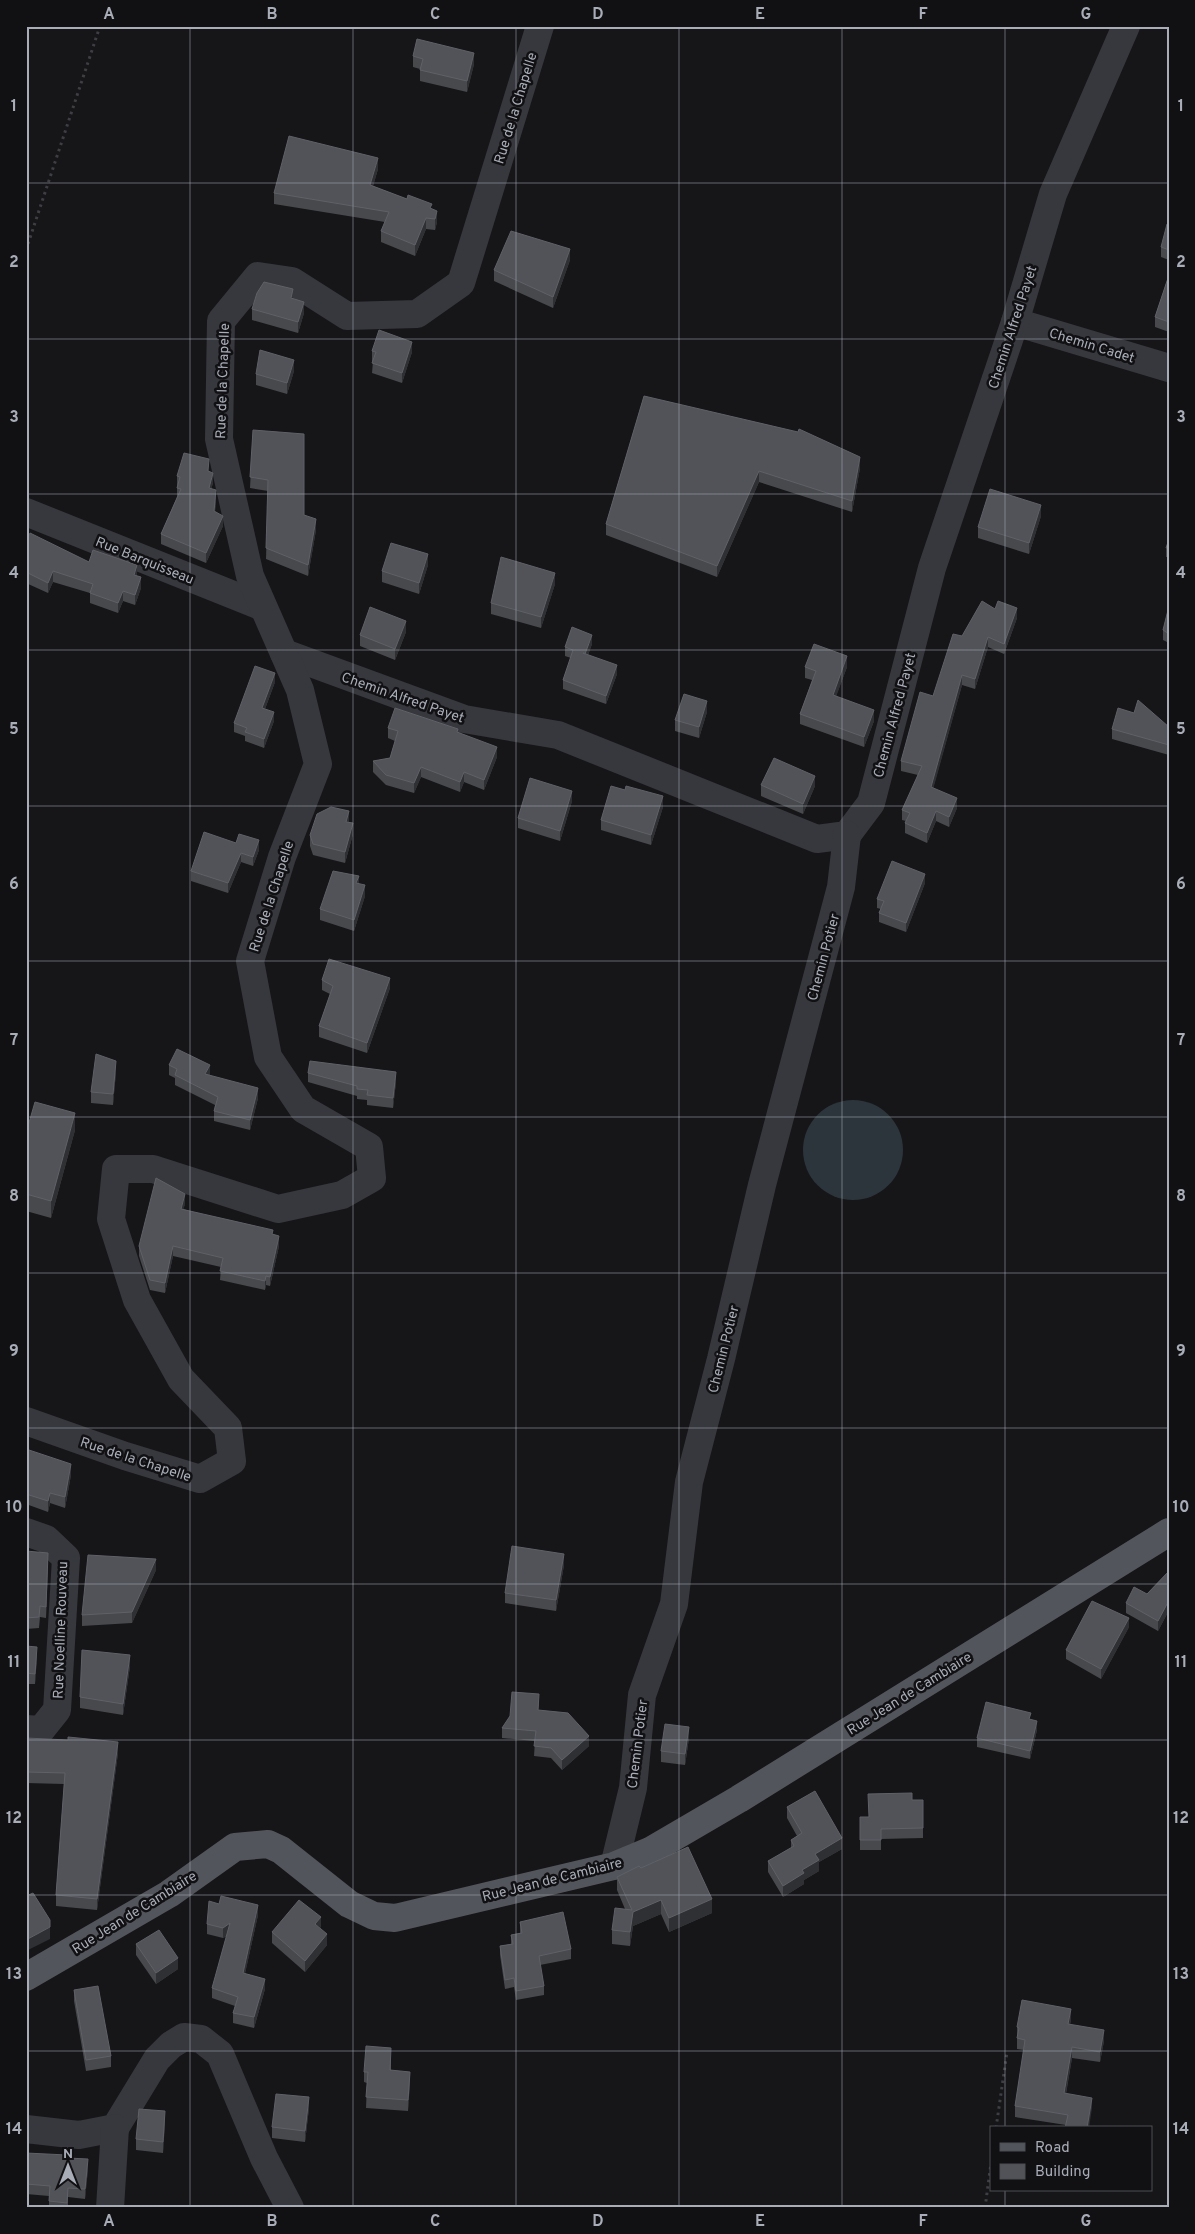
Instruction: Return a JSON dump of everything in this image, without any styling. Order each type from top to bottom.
[{"type":"main road","name":"Rue Jean de Cambiaire","points":[[26,1977],[169,1894],[235,1847],[268,1844],[281,1850],[349,1904],[374,1916],[395,1918],[614,1866],[650,1851],[740,1799],[1169,1532]]},
{"type":"street","name":"Rue de la Chapelle","points":[[26,1422],[200,1479],[232,1461],[228,1428],[181,1379],[137,1300],[111,1219],[116,1169],[153,1169],[278,1209],[342,1195],[372,1178],[369,1147],[303,1108],[268,1057],[250,961],[282,857],[318,764],[300,690],[250,576],[219,439],[221,321],[258,276],[292,281],[347,316],[417,314],[461,283],[540,26]]},
{"type":"street","name":"Chemin Alfred Payet","points":[[284,653],[464,719],[558,735],[817,839],[847,835],[871,803],[932,568],[1015,322],[1053,194],[1126,26]]},
{"type":"street","name":"Chemin Cadet","points":[[1015,322],[1169,368]]},
{"type":"street","name":"Rue Barquisseau","points":[[26,512],[263,607]]},
{"type":"street","name":"Chemin Potier","points":[[614,1866],[633,1788],[642,1695],[674,1604],[690,1482],[762,1185],[841,888],[847,835]]},
{"type":"street","name":"Rue Noelline Rouveau","points":[[26,1532],[46,1539],[66,1558],[57,1710],[41,1730],[26,1729]]},
{"type":"street","points":[[110,2208],[115,2128],[158,2059],[170,2044],[184,2037],[201,2039],[220,2054],[264,2158],[290,2208]]},
{"type":"street","points":[[26,2129],[79,2135],[115,2128]]},
{"type":"path","points":[[26,250],[100,26]]},
{"type":"path","points":[[996,2126],[1008,2052]]},
{"type":"path","points":[[985,2208],[990,2171]]},
{"type":"shaded area","points":[[853,1100],[872,1104],[888,1115],[899,1131],[903,1150],[899,1169],[888,1185],[872,1196],[853,1200],[834,1196],[818,1185],[807,1169],[803,1150],[807,1131],[818,1115],[834,1104]]},
{"type":"building","points":[[417,39],[474,53],[467,81],[420,70],[423,59],[413,56]]},
{"type":"building","points":[[289,136],[378,158],[370,185],[407,199],[408,195],[432,204],[430,208],[437,211],[435,219],[426,218],[415,245],[381,231],[389,212],[274,193]]},
{"type":"building","points":[[1167,224],[1169,225],[1169,250],[1161,247]]},
{"type":"building","points":[[511,231],[570,249],[553,297],[494,270]]},
{"type":"building","points":[[1169,275],[1169,322],[1155,317]]},
{"type":"building","points":[[264,282],[293,289],[291,298],[304,302],[298,322],[252,309],[257,293]]},
{"type":"building","points":[[379,330],[412,342],[402,373],[372,363],[376,352],[372,351]]},
{"type":"building","points":[[260,350],[294,360],[287,383],[256,374]]},
{"type":"building","points":[[644,396],[798,432],[799,429],[860,457],[852,501],[759,471],[717,566],[606,524]]},
{"type":"building","points":[[253,430],[304,434],[304,515],[316,519],[308,565],[266,548],[268,480],[250,477]]},
{"type":"building","points":[[184,453],[209,459],[208,471],[213,473],[209,488],[216,490],[214,511],[223,516],[206,553],[161,534],[181,489],[177,488],[180,477],[177,476]]},
{"type":"building","points":[[990,489],[1041,505],[1029,543],[978,527]]},
{"type":"building","points":[[30,533],[89,562],[93,550],[137,565],[134,575],[141,577],[135,595],[123,591],[118,603],[90,593],[93,584],[53,571],[48,583],[26,572],[26,541]]},
{"type":"building","points":[[391,543],[428,554],[419,583],[382,571]]},
{"type":"building","points":[[501,557],[555,573],[541,617],[491,603]]},
{"type":"building","points":[[982,601],[995,609],[998,601],[1017,608],[1004,644],[988,637],[975,679],[962,675],[931,787],[957,798],[949,817],[936,811],[927,833],[905,823],[910,813],[902,810],[922,766],[901,761],[920,692],[933,696],[953,634],[962,636]]},
{"type":"building","points":[[1169,606],[1169,634],[1163,630]]},
{"type":"building","points":[[370,607],[406,621],[395,649],[360,635]]},
{"type":"building","points":[[572,627],[592,635],[585,654],[617,665],[606,696],[563,680],[573,650],[565,647]]},
{"type":"building","points":[[814,644],[847,656],[833,695],[874,710],[864,737],[800,714],[816,671],[805,667]]},
{"type":"building","points":[[255,666],[275,673],[262,708],[274,712],[264,739],[245,732],[247,728],[234,723]]},
{"type":"building","points":[[684,694],[707,701],[699,727],[675,720]]},
{"type":"building","points":[[1138,700],[1169,727],[1169,745],[1112,729],[1118,708],[1134,713]]},
{"type":"building","points":[[395,708],[458,729],[457,732],[497,747],[484,780],[464,772],[460,782],[421,767],[414,783],[386,775],[373,761],[390,758],[398,731],[388,728]]},
{"type":"building","points":[[774,758],[815,776],[803,804],[761,785]]},
{"type":"building","points":[[530,778],[572,791],[560,831],[518,818]]},
{"type":"building","points":[[611,786],[625,790],[626,786],[663,796],[651,835],[601,820]]},
{"type":"building","points":[[331,807],[349,811],[346,822],[353,823],[345,852],[313,844],[310,835],[317,814]]},
{"type":"building","points":[[204,832],[236,843],[239,834],[259,840],[253,857],[241,853],[228,883],[191,871]]},
{"type":"building","points":[[892,861],[925,874],[906,923],[879,913],[884,901],[877,899]]},
{"type":"building","points":[[333,871],[359,876],[356,883],[365,885],[354,920],[320,909]]},
{"type":"building","points":[[329,959],[390,978],[367,1043],[319,1026],[333,986],[322,980]]},
{"type":"building","points":[[177,1049],[210,1065],[205,1074],[258,1088],[250,1120],[214,1111],[218,1097],[175,1075],[177,1069],[169,1065]]},
{"type":"building","points":[[96,1054],[116,1061],[113,1094],[91,1092]]},
{"type":"building","points":[[310,1061],[396,1072],[393,1098],[367,1095],[368,1090],[357,1089],[357,1086],[308,1073]]},
{"type":"building","points":[[35,1102],[75,1113],[51,1201],[26,1194],[26,1133]]},
{"type":"building","points":[[156,1178],[185,1194],[181,1209],[273,1230],[272,1234],[279,1236],[270,1277],[266,1276],[265,1281],[220,1271],[223,1258],[173,1246],[165,1283],[150,1280],[139,1246]]},
{"type":"building","points":[[26,1449],[71,1464],[65,1497],[50,1493],[48,1501],[26,1494]]},
{"type":"building","points":[[512,1546],[564,1554],[556,1600],[505,1593]]},
{"type":"building","points":[[26,1551],[48,1553],[46,1607],[40,1606],[39,1617],[26,1618]]},
{"type":"building","points":[[88,1555],[156,1559],[132,1612],[82,1615]]},
{"type":"building","points":[[1169,1571],[1169,1606],[1167,1604],[1158,1621],[1126,1603],[1134,1587],[1147,1594]]},
{"type":"building","points":[[1092,1601],[1129,1618],[1101,1669],[1066,1650]]},
{"type":"building","points":[[26,1646],[37,1647],[35,1674],[26,1673]]},
{"type":"building","points":[[82,1650],[130,1655],[123,1704],[80,1697]]},
{"type":"building","points":[[512,1692],[539,1694],[538,1710],[568,1713],[589,1736],[562,1760],[551,1748],[534,1746],[536,1731],[502,1728],[510,1716]]},
{"type":"building","points":[[986,1702],[1031,1713],[1029,1719],[1037,1721],[1030,1751],[977,1738]]},
{"type":"building","points":[[665,1724],[689,1727],[685,1754],[661,1751]]},
{"type":"building","points":[[68,1737],[118,1742],[97,1899],[56,1895],[65,1773],[26,1772],[26,1738],[68,1740]]},
{"type":"building","points":[[815,1791],[842,1838],[815,1854],[819,1860],[802,1870],[804,1873],[783,1886],[768,1861],[794,1846],[791,1840],[802,1833],[787,1807]]},
{"type":"building","points":[[912,1793],[912,1800],[923,1800],[923,1828],[881,1829],[881,1840],[860,1840],[860,1817],[869,1817],[868,1794]]},
{"type":"building","points":[[688,1847],[712,1899],[669,1918],[661,1900],[633,1912],[630,1932],[612,1930],[615,1908],[632,1910],[617,1877],[639,1866],[641,1868]]},
{"type":"building","points":[[33,1893],[50,1920],[50,1927],[26,1940],[26,1896]]},
{"type":"building","points":[[221,1896],[258,1905],[243,1973],[265,1979],[254,2017],[233,2013],[238,1997],[212,1988],[230,1923],[223,1928],[207,1924],[209,1901],[219,1904]]},
{"type":"building","points":[[299,1900],[321,1917],[315,1924],[327,1934],[305,1961],[272,1932]]},
{"type":"building","points":[[563,1912],[571,1949],[539,1956],[544,1986],[516,1991],[514,1978],[505,1980],[500,1946],[513,1944],[511,1935],[522,1933],[520,1922]]},
{"type":"building","points":[[159,1930],[178,1958],[156,1973],[136,1944]]},
{"type":"building","points":[[98,1986],[111,2056],[86,2060],[74,1990]]},
{"type":"building","points":[[1022,2000],[1071,2009],[1068,2024],[1104,2030],[1100,2052],[1072,2047],[1064,2093],[1092,2098],[1087,2126],[1065,2126],[1068,2115],[1015,2106],[1025,2040],[1017,2038],[1019,2028],[1017,2027]]},
{"type":"building","points":[[366,2046],[391,2048],[390,2070],[410,2072],[408,2100],[366,2097],[368,2072],[364,2072]]},
{"type":"building","points":[[276,2094],[309,2097],[305,2131],[272,2127]]},
{"type":"building","points":[[139,2109],[165,2111],[163,2142],[136,2139]]},
{"type":"building","points":[[26,2153],[67,2155],[67,2158],[88,2159],[85,2189],[68,2188],[67,2203],[49,2201],[50,2186],[26,2184]]}]
